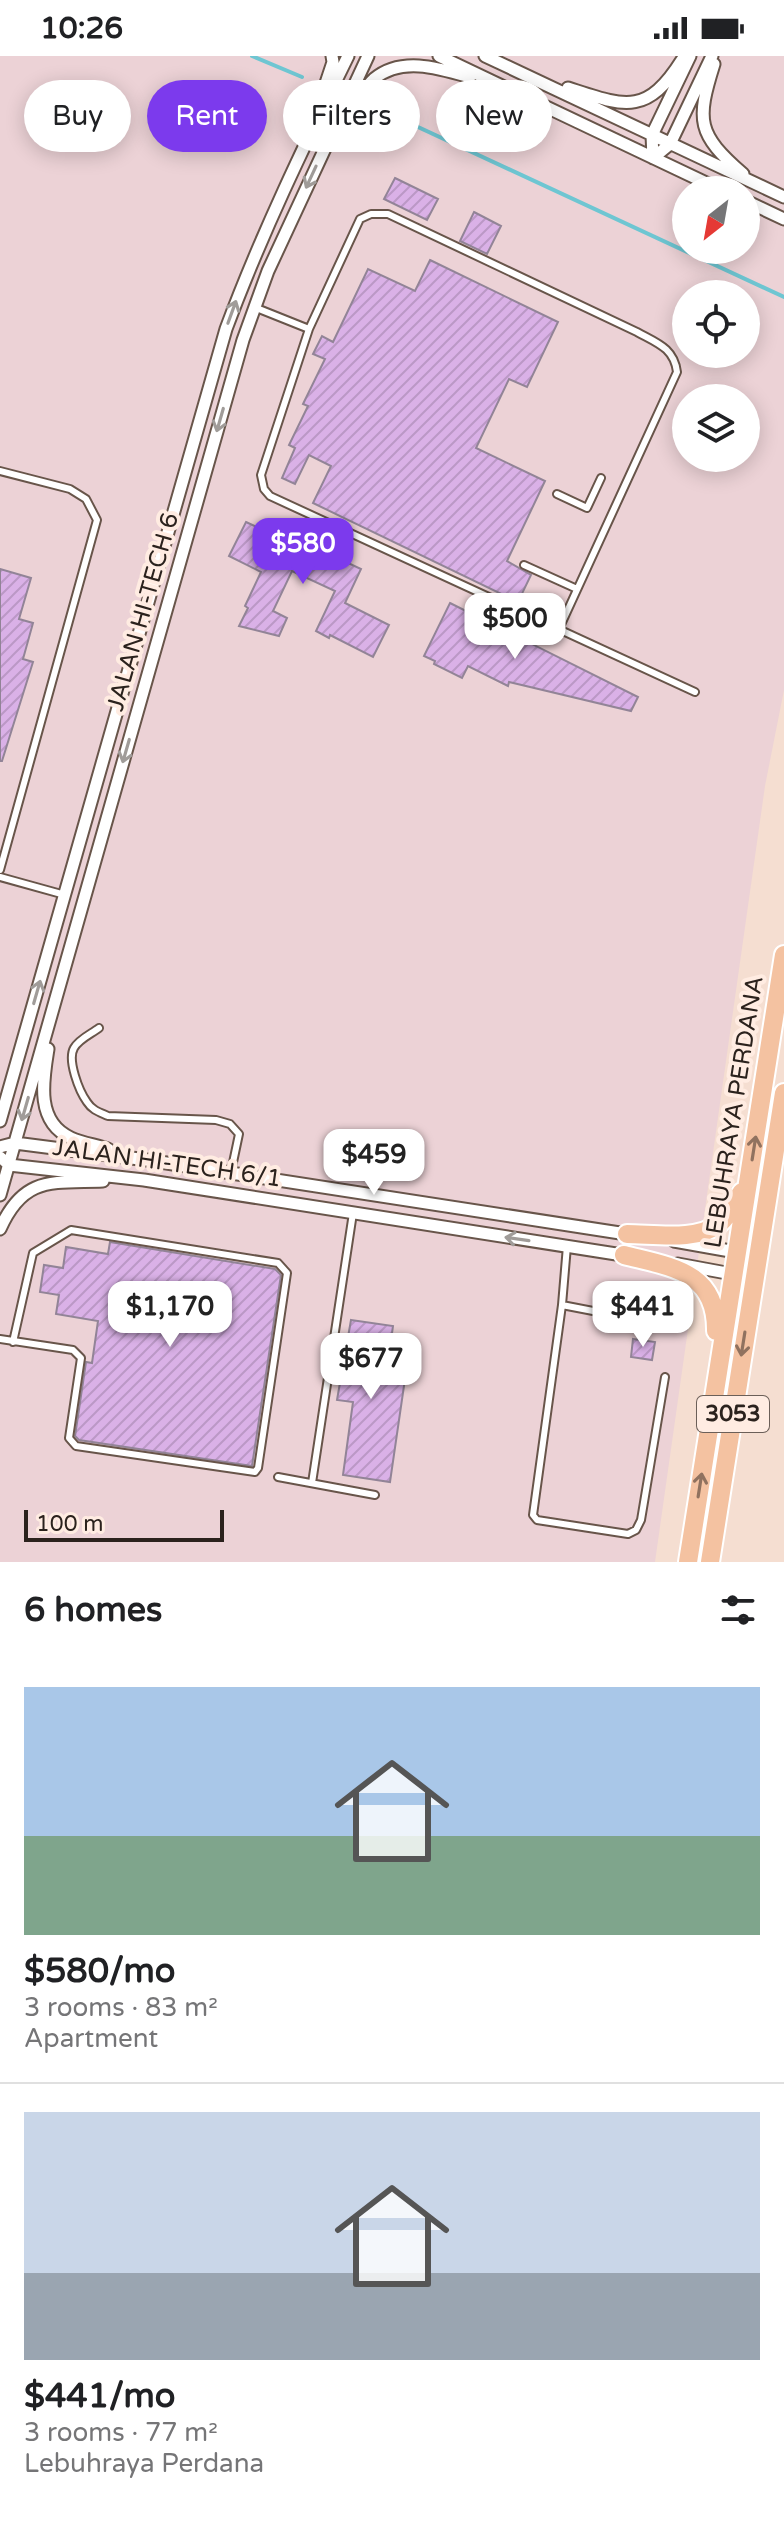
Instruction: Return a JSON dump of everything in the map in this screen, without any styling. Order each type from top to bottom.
[{"type":"main road","name":"LEBUHRAYA PERDANA","points":[[688,1562],[784,955]]},
{"type":"main road","name":"LEBUHRAYA PERDANA","points":[[710,1562],[784,1093]]},
{"type":"main road","points":[[627,1234],[692,1234],[707,1230],[720,1223],[749,1180]]},
{"type":"main road","points":[[624,1255],[681,1270],[698,1280],[711,1298],[716,1315],[715,1390]]},
{"type":"street","points":[[327,80],[332,56]]},
{"type":"street","name":"JALAN HI-TECH 6","points":[[336,80],[348,56]]},
{"type":"street","name":"JALAN HI-TECH 6","points":[[357,80],[368,56]]},
{"type":"street","points":[[439,56],[488,80]]},
{"type":"street","points":[[485,56],[739,176]]},
{"type":"street","points":[[529,77],[626,104],[653,95],[667,84],[684,56]]},
{"type":"street","points":[[653,158],[652,135],[690,56]]},
{"type":"street","points":[[653,158],[670,144],[714,56]]},
{"type":"street","points":[[714,56],[703,101],[703,124],[718,152],[746,176]]},
{"type":"street","points":[[373,80],[394,67],[409,63],[426,64],[479,80]]},
{"type":"street","points":[[552,110],[691,176]]},
{"type":"street","name":"JALAN HI-TECH 6","points":[[0,1121],[226,329],[245,277],[301,152]]},
{"type":"street","name":"JALAN HI-TECH 6","points":[[0,1195],[4,1161],[15,1143],[254,307],[323,152]]},
{"type":"street","points":[[760,186],[784,197]]},
{"type":"street","points":[[760,208],[784,219]]},
{"type":"street","points":[[54,1005],[43,1084],[43,1103],[49,1118],[70,1138],[147,1160]]},
{"type":"street","name":"JALAN HI-TECH 6/1","points":[[0,1147],[15,1143],[147,1160],[627,1234],[736,1252],[755,1267]]},
{"type":"street","name":"JALAN HI-TECH 6/1","points":[[4,1161],[353,1212],[732,1274],[755,1267]]},
{"type":"street","points":[[0,1229],[8,1210],[20,1197],[43,1183],[144,1180]]},
{"type":"lane","points":[[559,629],[677,372],[675,360],[668,349],[388,214],[371,214],[360,219],[309,329],[261,475],[264,489],[270,496],[695,692]]},
{"type":"lane","points":[[254,307],[309,329]]},
{"type":"lane","points":[[0,471],[70,489],[86,499],[97,520],[97,529],[0,870]]},
{"type":"lane","points":[[557,494],[587,508],[601,478]]},
{"type":"lane","points":[[524,565],[577,589]]},
{"type":"lane","points":[[0,877],[65,895]]},
{"type":"lane","points":[[99,1028],[76,1044],[71,1061],[85,1100],[94,1110],[108,1116],[216,1120],[230,1124],[239,1134],[231,1172]]},
{"type":"lane","points":[[312,1483],[353,1212]]},
{"type":"lane","points":[[0,1339],[13,1342],[73,1350],[81,1358],[69,1438],[76,1446],[255,1472],[287,1273],[278,1263],[71,1230],[33,1253],[13,1342]]},
{"type":"lane","points":[[567,1246],[562,1305],[533,1515],[537,1520],[628,1534],[636,1530],[641,1520],[665,1377]]},
{"type":"lane","points":[[562,1305],[650,1322]]},
{"type":"lane","points":[[278,1477],[375,1495]]},
{"type":"shaded area","points":[[0,56],[784,56],[784,690],[765,786],[655,1562],[0,1562]]},
{"type":"building","points":[[395,178],[438,199],[427,220],[384,199]]},
{"type":"building","points":[[474,212],[501,226],[487,254],[460,241]]},
{"type":"building","points":[[430,260],[558,322],[527,387],[509,379],[476,448],[545,481],[507,561],[531,575],[518,602],[313,503],[331,466],[309,455],[295,484],[282,478],[295,448],[289,445],[308,406],[303,404],[325,359],[313,354],[322,336],[333,342],[368,269],[415,291]]},
{"type":"building","points":[[246,522],[278,537],[282,528],[349,560],[348,563],[361,569],[345,603],[389,625],[373,657],[316,631],[335,591],[292,571],[273,611],[287,618],[279,636],[239,626],[261,572],[229,556]]},
{"type":"building","points":[[0,569],[31,578],[19,619],[33,623],[23,659],[33,662],[2,761],[0,761]]},
{"type":"building","points":[[450,603],[638,697],[631,711],[509,682],[508,686],[468,666],[462,678],[434,664],[435,661],[424,656]]},
{"type":"building","points":[[110,1242],[275,1269],[281,1275],[252,1466],[79,1440],[75,1436],[86,1362],[92,1363],[98,1321],[56,1314],[59,1295],[40,1292],[44,1265],[63,1268],[66,1247],[108,1254]]},
{"type":"building","points":[[351,1320],[393,1326],[387,1369],[406,1372],[390,1482],[343,1475],[353,1402],[337,1400]]},
{"type":"building","points":[[633,1339],[655,1342],[652,1360],[631,1357]]},
{"type":"waterway","points":[[252,56],[302,77]]},
{"type":"waterway","points":[[420,128],[784,297]]}]
